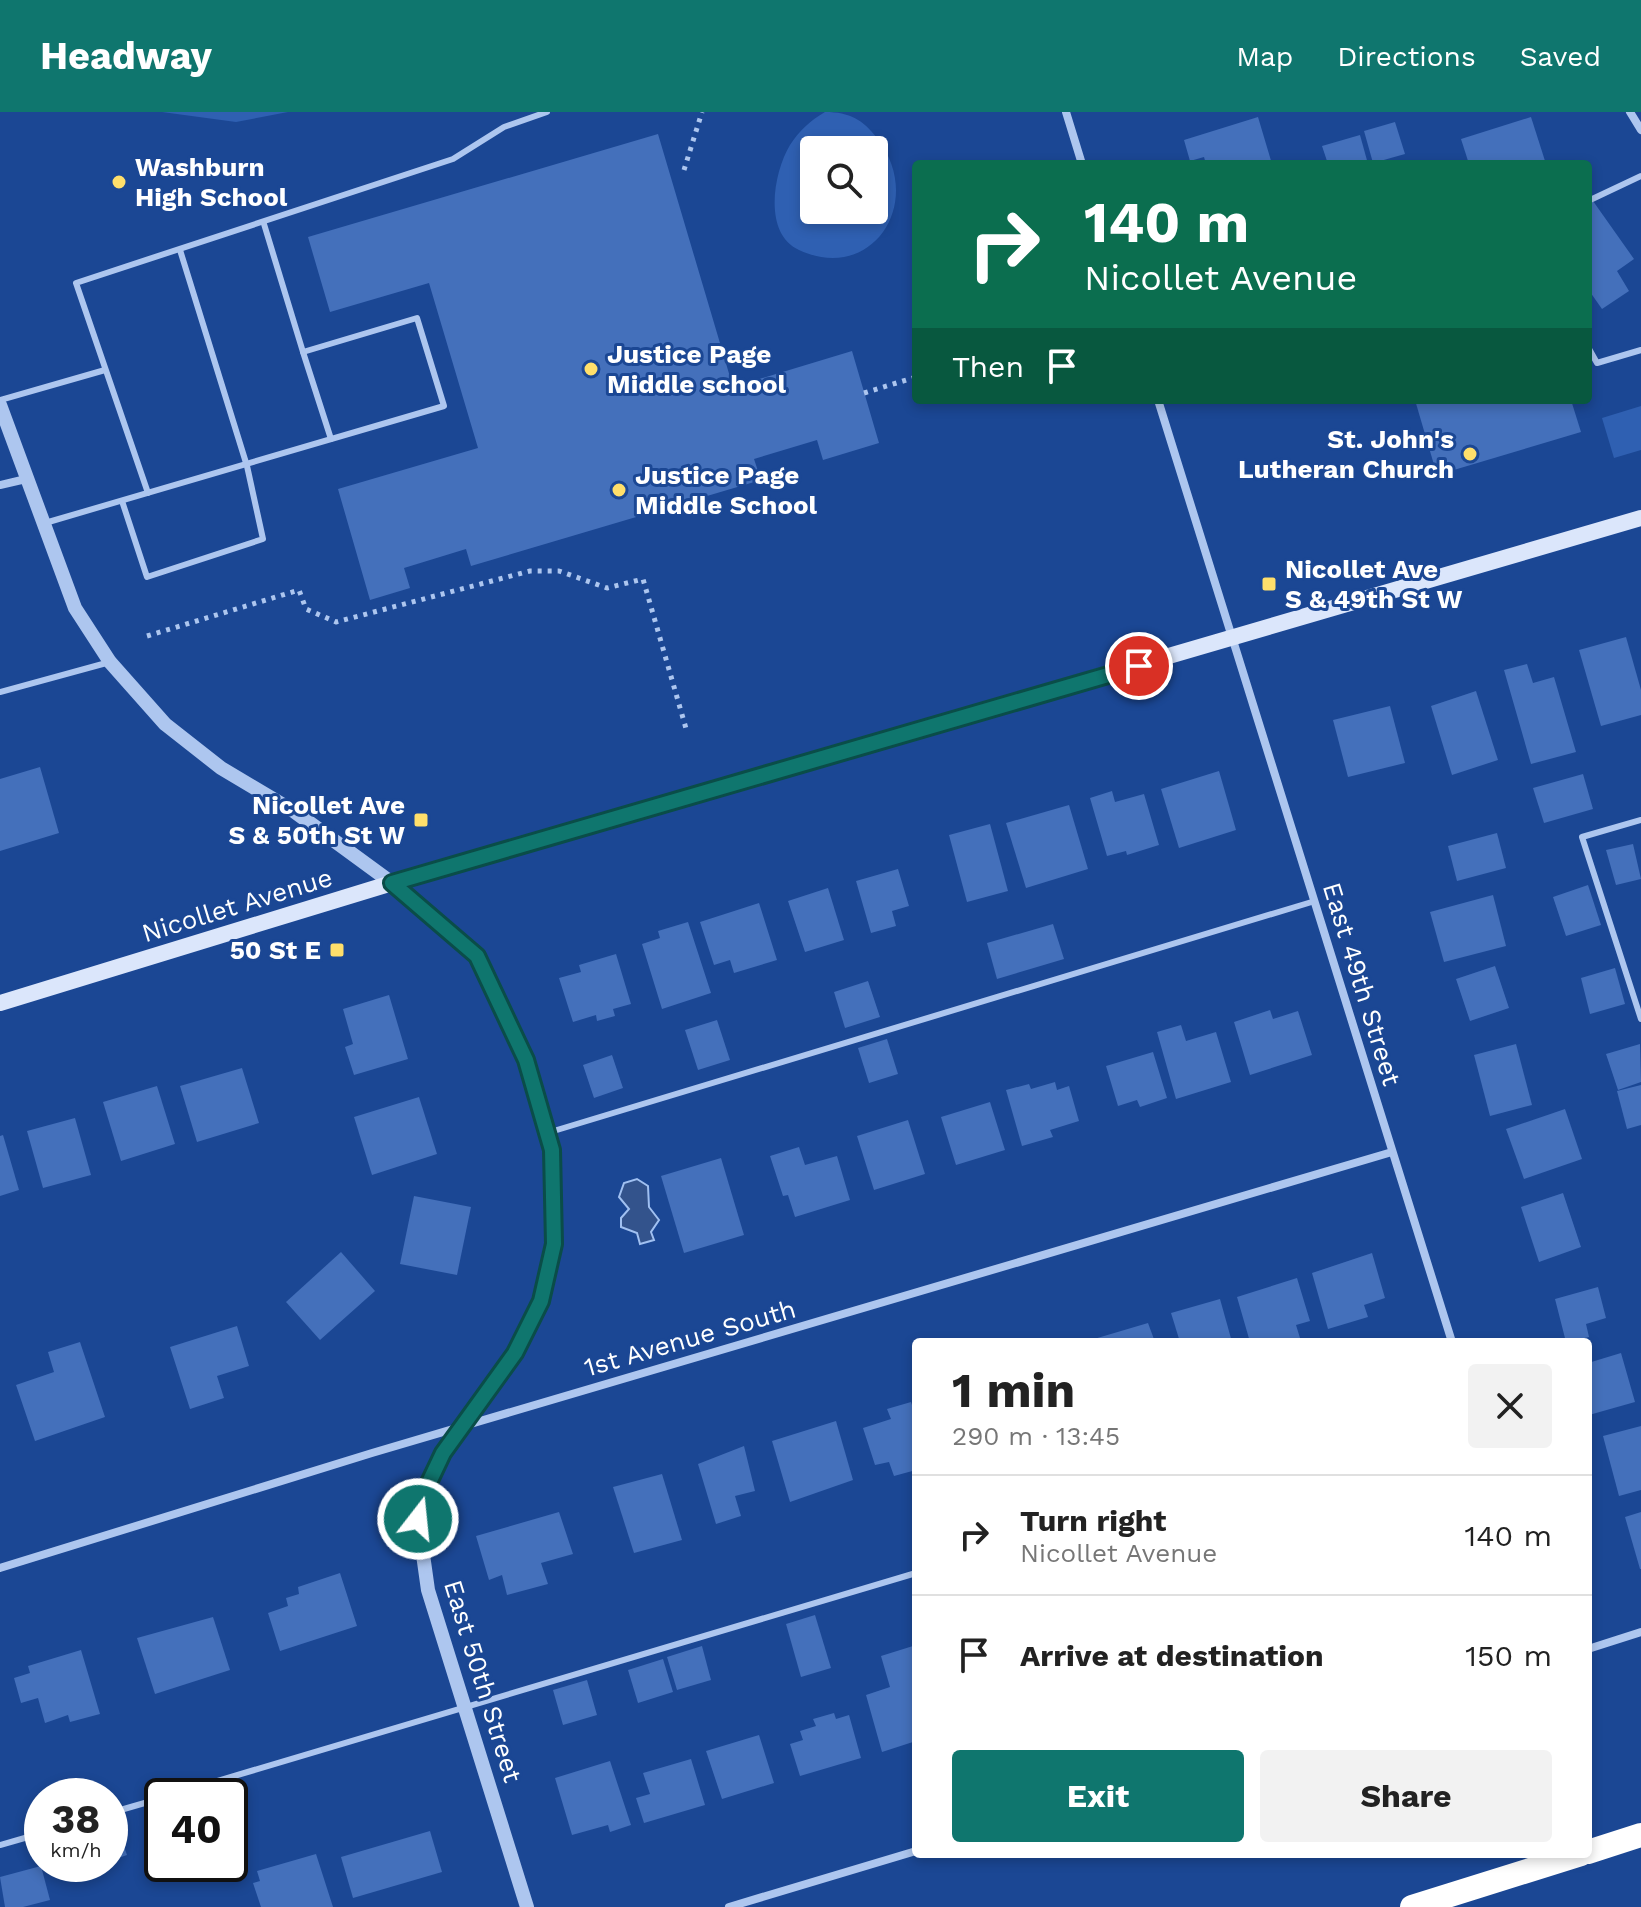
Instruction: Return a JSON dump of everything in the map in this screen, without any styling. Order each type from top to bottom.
[{"type":"highway","points":[[1592,1851],[1641,1835]]},
{"type":"highway","points":[[1412,1907],[1568,1858]]},
{"type":"main road","name":"Nicollet Avenue","points":[[0,1003],[392,883],[1641,518]]},
{"type":"street","points":[[1066,112],[1081,160]]},
{"type":"street","points":[[1630,112],[1641,130]]},
{"type":"street","name":"East 50th Street","points":[[0,402],[75,608],[110,662],[165,724],[221,768],[295,812],[392,883],[477,956],[526,1060],[552,1150],[554,1244],[541,1301],[515,1353],[482,1403],[461,1427],[425,1491],[418,1519],[428,1590],[527,1907]]},
{"type":"street","name":"East 49th Street","points":[[1159,404],[1235,638],[1451,1338]]},
{"type":"street","points":[[0,485],[26,479]]},
{"type":"street","name":"1st Avenue South","points":[[0,1568],[461,1427],[1392,1152]]},
{"type":"street","points":[[1592,1648],[1641,1632]]},
{"type":"street","points":[[729,1907],[912,1852]]},
{"type":"lane","points":[[148,493],[76,283],[264,224],[453,159],[504,127],[547,112]]},
{"type":"lane","points":[[1592,199],[1641,176]]},
{"type":"lane","points":[[264,224],[331,439]]},
{"type":"lane","points":[[122,501],[147,577],[263,539],[247,466],[180,250]]},
{"type":"lane","points":[[42,524],[444,406],[417,318],[303,352]]},
{"type":"lane","points":[[1592,354],[1597,363],[1641,350]]},
{"type":"lane","points":[[0,402],[105,370]]},
{"type":"lane","points":[[0,692],[110,662]]},
{"type":"lane","points":[[1641,820],[1582,837],[1641,1019]]},
{"type":"lane","points":[[547,1133],[1315,901]]},
{"type":"lane","points":[[230,1778],[912,1574]]},
{"type":"lane","points":[[0,1845],[24,1838]]},
{"type":"path","points":[[684,170],[702,112]]},
{"type":"path","points":[[864,393],[912,378]]},
{"type":"path","points":[[147,636],[299,590],[306,609],[336,622],[530,571],[559,571],[607,588],[643,579],[687,732]]},
{"type":"shaded area","points":[[162,112],[288,112],[236,122]]},
{"type":"shaded area","points":[[825,112],[849,115],[875,136],[800,136],[800,224],[887,224],[869,246],[849,256],[826,258],[799,250],[780,231],[775,202],[779,171],[790,145],[806,126]]},
{"type":"shaded area","points":[[888,157],[896,187],[888,221]]},
{"type":"shaded area","points":[[1641,406],[1641,450],[1614,458],[1602,418]]},
{"type":"shaded area","points":[[637,1179],[648,1186],[649,1207],[659,1220],[651,1232],[654,1240],[640,1244],[637,1233],[621,1227],[621,1218],[629,1209],[619,1197],[624,1183]]},
{"type":"building","points":[[1258,117],[1271,160],[1205,160],[1204,157],[1190,160],[1184,140]]},
{"type":"building","points":[[1531,117],[1545,160],[1468,160],[1461,139]]},
{"type":"building","points":[[1395,122],[1405,154],[1372,160],[1364,131]]},
{"type":"building","name":"Justice Page Middle school","points":[[658,134],[733,387],[852,351],[879,443],[823,460],[817,440],[754,459],[761,480],[471,566],[466,549],[404,568],[410,588],[370,600],[338,489],[478,448],[429,283],[330,312],[308,237]]},
{"type":"building","points":[[1360,135],[1367,160],[1327,160],[1322,146]]},
{"type":"building","points":[[1592,202],[1634,259],[1617,271],[1629,291],[1602,309],[1592,295]]},
{"type":"building","name":"St. John's Lutheran Church","points":[[1416,404],[1572,404],[1581,432],[1437,475]]},
{"type":"building","points":[[1626,637],[1641,690],[1641,715],[1601,726],[1579,650]]},
{"type":"building","points":[[1527,664],[1533,683],[1554,677],[1576,752],[1531,764],[1504,670]]},
{"type":"building","points":[[1476,691],[1498,760],[1452,775],[1431,706]]},
{"type":"building","points":[[1390,706],[1405,763],[1348,777],[1333,720]]},
{"type":"building","points":[[40,767],[59,833],[0,851],[0,779]]},
{"type":"building","points":[[1219,771],[1236,830],[1179,848],[1161,789]]},
{"type":"building","points":[[1583,774],[1593,809],[1544,823],[1533,788]]},
{"type":"building","points":[[1112,791],[1115,802],[1144,794],[1159,845],[1127,855],[1126,851],[1107,856],[1090,798]]},
{"type":"building","points":[[1069,805],[1088,869],[1026,888],[1006,823]]},
{"type":"building","points":[[990,824],[1008,891],[967,902],[949,835]]},
{"type":"building","points":[[1497,833],[1506,868],[1457,881],[1448,846]]},
{"type":"building","points":[[1633,844],[1641,879],[1616,885],[1606,850]]},
{"type":"building","points":[[898,869],[909,906],[892,911],[896,926],[871,933],[856,881]]},
{"type":"building","points":[[1588,885],[1601,925],[1566,936],[1553,897]]},
{"type":"building","points":[[828,888],[844,940],[805,952],[788,901]]},
{"type":"building","points":[[1493,895],[1506,946],[1444,962],[1430,912]]},
{"type":"building","points":[[759,903],[777,960],[734,973],[730,960],[714,965],[700,922]]},
{"type":"building","points":[[688,922],[711,993],[662,1009],[642,944],[660,938],[658,931]]},
{"type":"building","points":[[1053,924],[1064,959],[997,979],[987,943]]},
{"type":"building","points":[[616,954],[631,1004],[613,1009],[615,1016],[597,1021],[596,1015],[573,1022],[559,978],[581,972],[579,965]]},
{"type":"building","points":[[1495,966],[1509,1008],[1470,1021],[1456,979]]},
{"type":"building","points":[[1615,968],[1625,1004],[1590,1014],[1581,978]]},
{"type":"building","points":[[868,981],[880,1017],[845,1028],[834,992]]},
{"type":"building","points":[[389,995],[408,1059],[354,1075],[345,1047],[353,1044],[343,1009]]},
{"type":"building","points":[[1270,1010],[1273,1019],[1298,1011],[1312,1055],[1250,1075],[1234,1022]]},
{"type":"building","points":[[717,1020],[730,1060],[698,1070],[685,1030]]},
{"type":"building","points":[[1181,1025],[1186,1041],[1216,1032],[1231,1082],[1176,1099],[1157,1032]]},
{"type":"building","points":[[887,1039],[898,1074],[869,1083],[858,1048]]},
{"type":"building","points":[[1516,1044],[1532,1105],[1490,1116],[1474,1055]]},
{"type":"building","points":[[1640,1044],[1641,1082],[1618,1090],[1606,1054]]},
{"type":"building","points":[[1153,1052],[1167,1098],[1140,1107],[1137,1100],[1118,1106],[1106,1066]]},
{"type":"building","points":[[612,1055],[623,1088],[594,1098],[583,1065]]},
{"type":"building","points":[[242,1068],[259,1123],[197,1142],[180,1086]]},
{"type":"building","points":[[1055,1082],[1057,1090],[1069,1086],[1079,1121],[1050,1130],[1053,1137],[1022,1146],[1006,1090],[1029,1084],[1031,1089]]},
{"type":"building","points":[[1641,1085],[1641,1125],[1627,1129],[1617,1091]]},
{"type":"building","points":[[157,1086],[175,1144],[121,1161],[103,1102]]},
{"type":"building","points":[[419,1097],[437,1154],[372,1175],[354,1117]]},
{"type":"building","points":[[990,1102],[1005,1150],[956,1165],[941,1117]]},
{"type":"building","points":[[1565,1109],[1582,1159],[1524,1179],[1506,1129]]},
{"type":"building","points":[[75,1118],[91,1175],[43,1188],[27,1131]]},
{"type":"building","points":[[908,1120],[925,1174],[874,1190],[857,1136]]},
{"type":"building","points":[[3,1135],[19,1190],[0,1196],[0,1136]]},
{"type":"building","points":[[799,1147],[805,1165],[837,1156],[850,1200],[795,1217],[788,1195],[783,1196],[770,1156]]},
{"type":"building","points":[[721,1158],[744,1235],[684,1253],[661,1176]]},
{"type":"building","points":[[1563,1193],[1581,1247],[1539,1262],[1521,1207]]},
{"type":"building","points":[[414,1196],[471,1207],[457,1275],[400,1264]]},
{"type":"building","points":[[341,1252],[375,1291],[320,1340],[286,1302]]},
{"type":"building","points":[[1372,1253],[1385,1298],[1364,1305],[1368,1317],[1328,1329],[1312,1273]]},
{"type":"building","points":[[1297,1278],[1310,1321],[1296,1325],[1300,1338],[1249,1338],[1237,1297]]},
{"type":"building","points":[[1598,1287],[1606,1318],[1586,1324],[1589,1337],[1565,1338],[1555,1299]]},
{"type":"building","points":[[1220,1299],[1231,1338],[1179,1338],[1171,1313]]},
{"type":"building","points":[[1148,1323],[1154,1338],[1097,1338]]},
{"type":"building","points":[[237,1326],[249,1366],[217,1376],[224,1398],[190,1409],[170,1347]]},
{"type":"building","points":[[80,1342],[105,1417],[35,1441],[16,1385],[54,1372],[48,1352]]},
{"type":"building","points":[[1621,1353],[1635,1402],[1592,1414],[1592,1362]]},
{"type":"building","points":[[911,1402],[912,1405],[912,1471],[894,1476],[889,1462],[875,1465],[863,1428],[891,1419],[887,1409]]},
{"type":"building","points":[[836,1421],[853,1480],[790,1502],[772,1441]]},
{"type":"building","points":[[1641,1426],[1641,1490],[1619,1496],[1603,1436]]},
{"type":"building","points":[[744,1446],[755,1491],[735,1496],[741,1516],[716,1524],[698,1464]]},
{"type":"building","points":[[662,1474],[682,1540],[634,1553],[613,1487]]},
{"type":"building","points":[[559,1512],[573,1554],[541,1563],[548,1584],[507,1595],[502,1575],[489,1580],[476,1536]]},
{"type":"building","points":[[1641,1512],[1641,1569],[1640,1569],[1625,1517]]},
{"type":"building","points":[[340,1573],[357,1626],[280,1651],[268,1613],[288,1606],[286,1598],[299,1594],[298,1587]]},
{"type":"building","points":[[815,1615],[831,1668],[801,1677],[786,1624]]},
{"type":"building","points":[[213,1617],[230,1670],[155,1694],[137,1638]]},
{"type":"building","points":[[702,1646],[711,1680],[677,1690],[667,1657]]},
{"type":"building","points":[[912,1646],[912,1742],[882,1752],[866,1695],[890,1687],[881,1656]]},
{"type":"building","points":[[81,1650],[100,1714],[70,1722],[68,1715],[45,1723],[38,1698],[21,1703],[14,1678],[30,1673],[28,1666]]},
{"type":"building","points":[[663,1659],[673,1692],[638,1703],[628,1670]]},
{"type":"building","points":[[587,1680],[597,1715],[563,1725],[553,1690]]},
{"type":"building","points":[[834,1713],[836,1719],[849,1715],[861,1758],[800,1776],[790,1744],[803,1740],[800,1731],[816,1726],[813,1719]]},
{"type":"building","points":[[759,1735],[774,1783],[722,1799],[706,1751]]},
{"type":"building","points":[[691,1759],[705,1805],[644,1823],[636,1798],[650,1794],[643,1773]]},
{"type":"building","points":[[610,1761],[631,1825],[610,1832],[608,1825],[572,1835],[555,1778]]},
{"type":"building","points":[[430,1831],[442,1872],[353,1898],[341,1857]]},
{"type":"building","points":[[316,1854],[333,1907],[261,1907],[253,1883],[260,1881],[257,1871]]},
{"type":"building","points":[[24,1871],[24,1882],[45,1882],[50,1900],[23,1907],[5,1907],[0,1877]]},
{"type":"place","name":"Washburn High School","points":[[119,182]]},
{"type":"place","name":"Justice Page Middle school","points":[[591,369]]},
{"type":"place","name":"St. John's Lutheran Church","points":[[1470,454]]},
{"type":"place","name":"Justice Page Middle School","points":[[619,490]]},
{"type":"place","name":"Nicollet Ave S & 49th St W","points":[[1269,584]]},
{"type":"place","name":"Nicollet Ave S & 50th St W","points":[[421,820]]},
{"type":"place","name":"50 St E","points":[[337,950]]},
{"type":"route","points":[[418,1519],[425,1491],[443,1453],[482,1403],[515,1353],[541,1301],[554,1244],[552,1150],[526,1060],[477,956],[392,883],[1139,666]]}]
